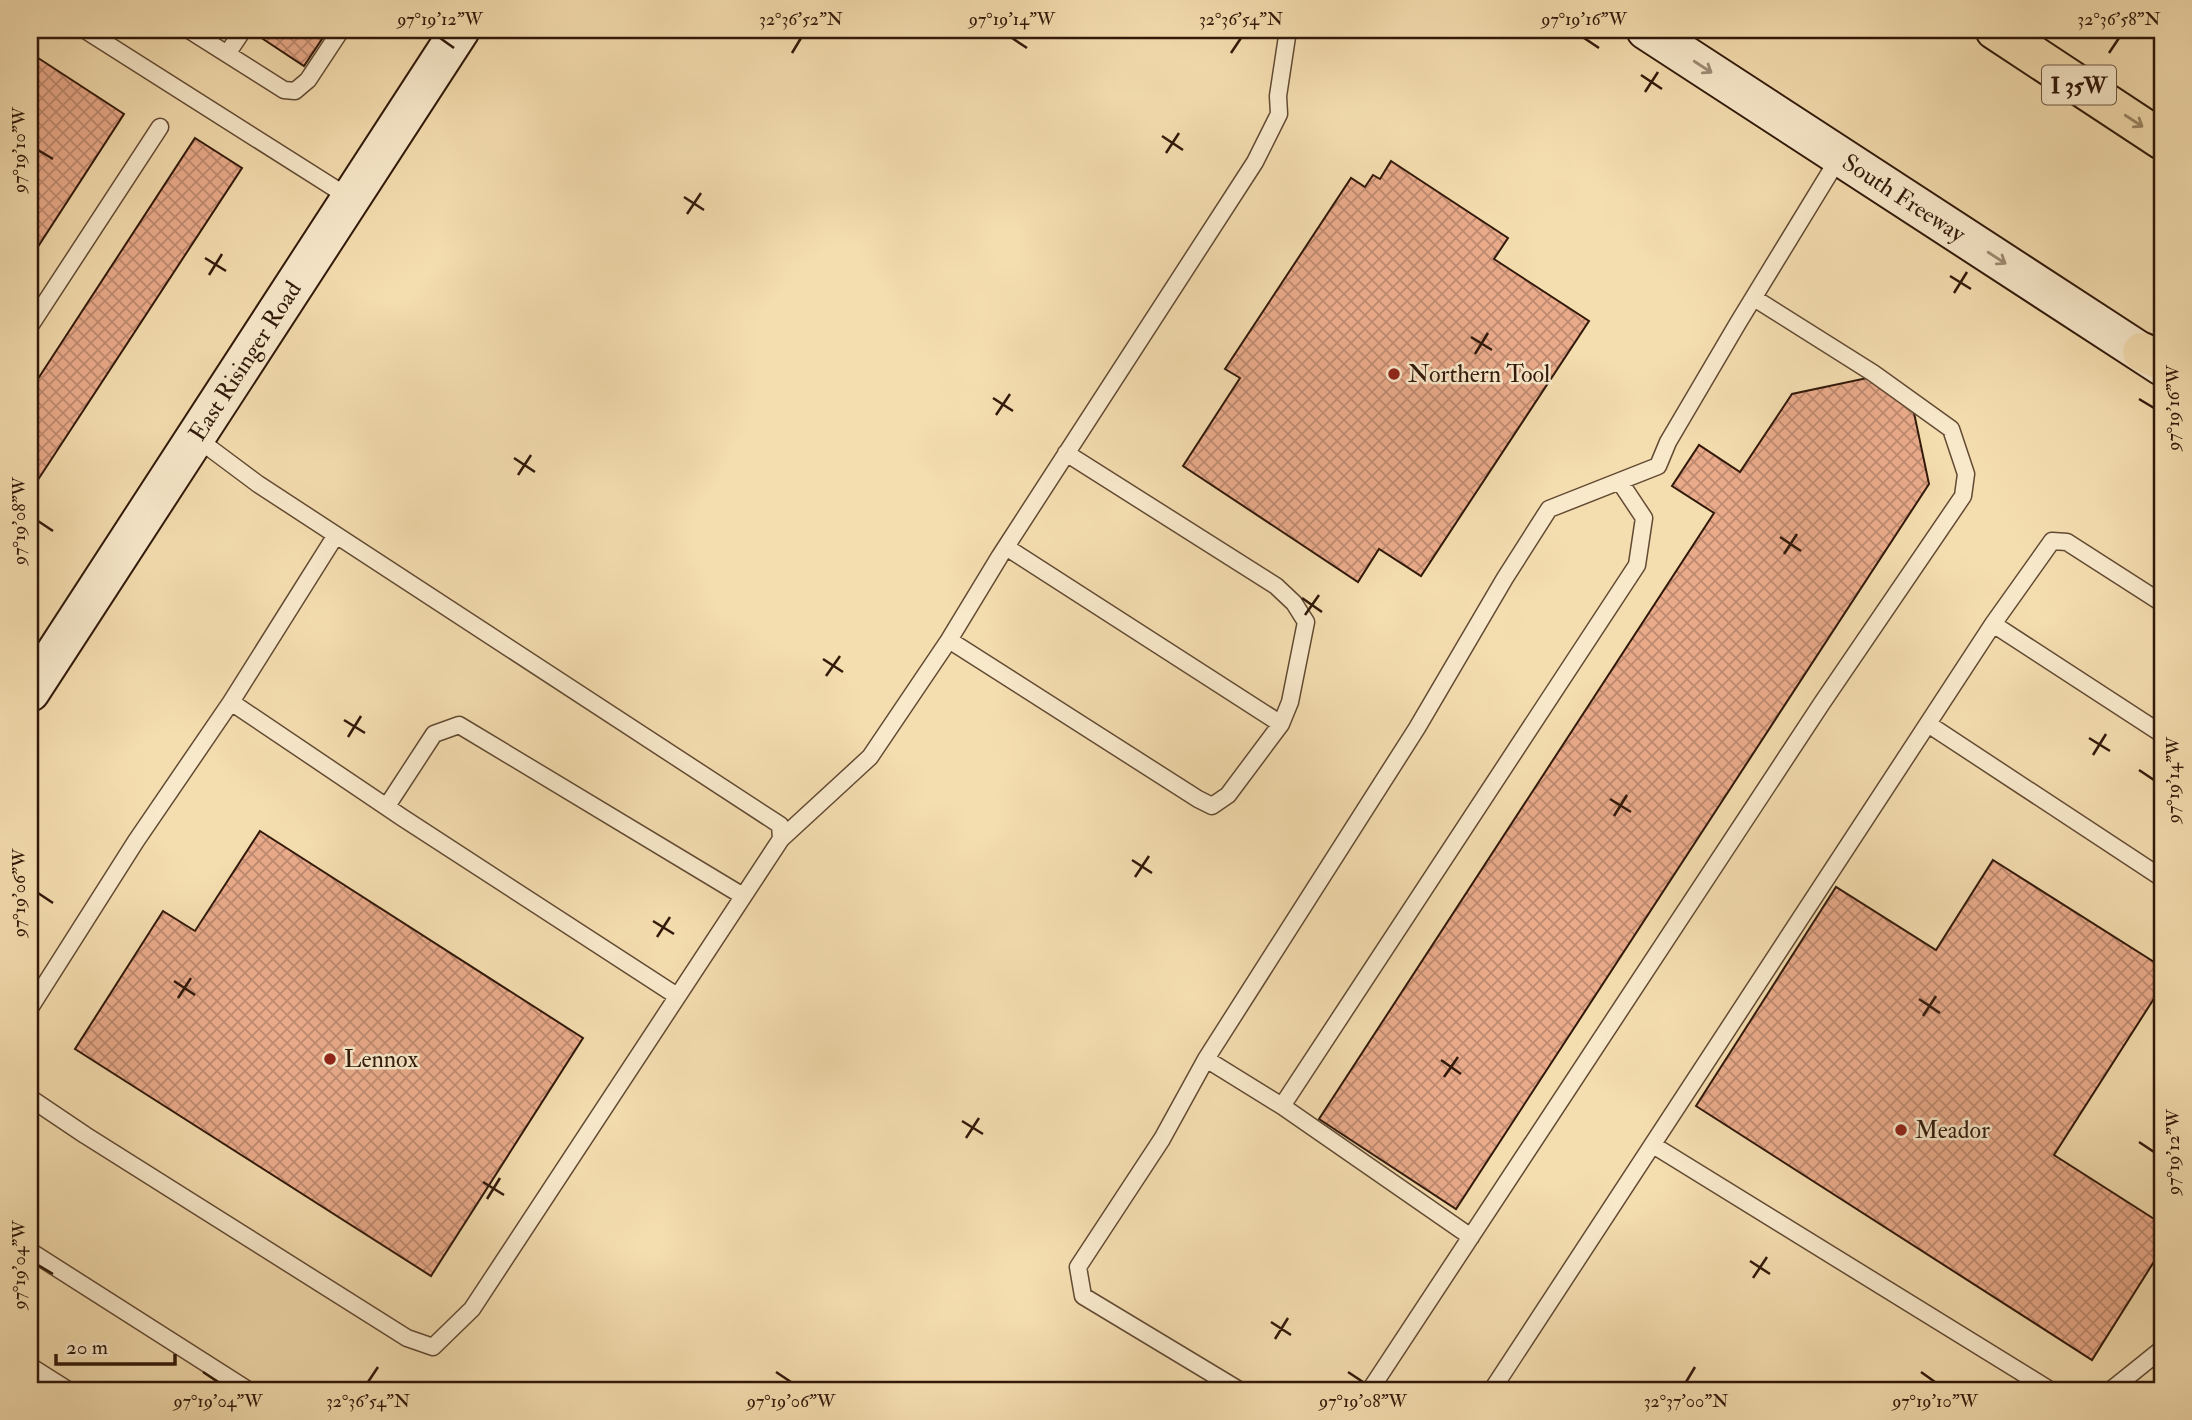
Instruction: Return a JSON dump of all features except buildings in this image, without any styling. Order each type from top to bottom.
[{"type":"highway","name":"I 35W","points":[[1995,30],[2162,140]]},
{"type":"street","name":"East Risinger Road","points":[[30,692],[460,30]]},
{"type":"street","name":"South Freeway","points":[[1646,30],[2155,360]]},
{"type":"lane","points":[[85,30],[350,198]]},
{"type":"lane","points":[[189,30],[284,90],[295,91],[308,80],[341,30]]},
{"type":"lane","points":[[227,54],[243,30]]},
{"type":"lane","points":[[30,1098],[407,1338],[433,1347],[472,1309],[780,839],[870,757],[949,640],[1066,453],[1255,162],[1279,114],[1278,96],[1288,30]]},
{"type":"lane","points":[[30,326],[160,127]]},
{"type":"lane","points":[[1239,1390],[1083,1296],[1078,1267],[1162,1139],[1206,1059],[1417,728],[1549,509],[1658,466],[1668,442],[1840,156]]},
{"type":"lane","points":[[1370,1390],[1822,703],[1963,496],[1966,474],[1951,429],[1873,373],[1754,298]]},
{"type":"lane","points":[[195,437],[258,484],[780,825],[780,839]]},
{"type":"lane","points":[[949,640],[1212,806],[1228,795],[1281,724],[1290,702],[1306,622],[1294,603],[1276,586],[1066,453]]},
{"type":"lane","points":[[1282,1106],[1637,565],[1644,518],[1620,482]]},
{"type":"lane","points":[[30,1008],[136,841],[231,702],[336,535]]},
{"type":"lane","points":[[1492,1390],[1993,624],[2052,541],[2067,541],[2162,603]]},
{"type":"lane","points":[[1006,547],[1281,724]]},
{"type":"lane","points":[[1993,624],[2162,734]]},
{"type":"lane","points":[[231,702],[677,996]]},
{"type":"lane","points":[[1928,724],[2162,877]]},
{"type":"lane","points":[[387,806],[434,734],[458,725],[743,896]]},
{"type":"lane","points":[[1206,1059],[1282,1106],[1471,1237]]},
{"type":"lane","points":[[1653,1145],[2050,1390]]},
{"type":"lane","points":[[30,1251],[248,1390]]},
{"type":"lane","points":[[2111,1390],[2162,1349]]},
{"type":"lane","points":[[30,1366],[68,1390]]},
{"type":"place","name":"Northern Tool","points":[[1394,374]]},
{"type":"place","name":"Lennox","points":[[330,1059]]},
{"type":"place","name":"Meador","points":[[1901,1130]]}]
